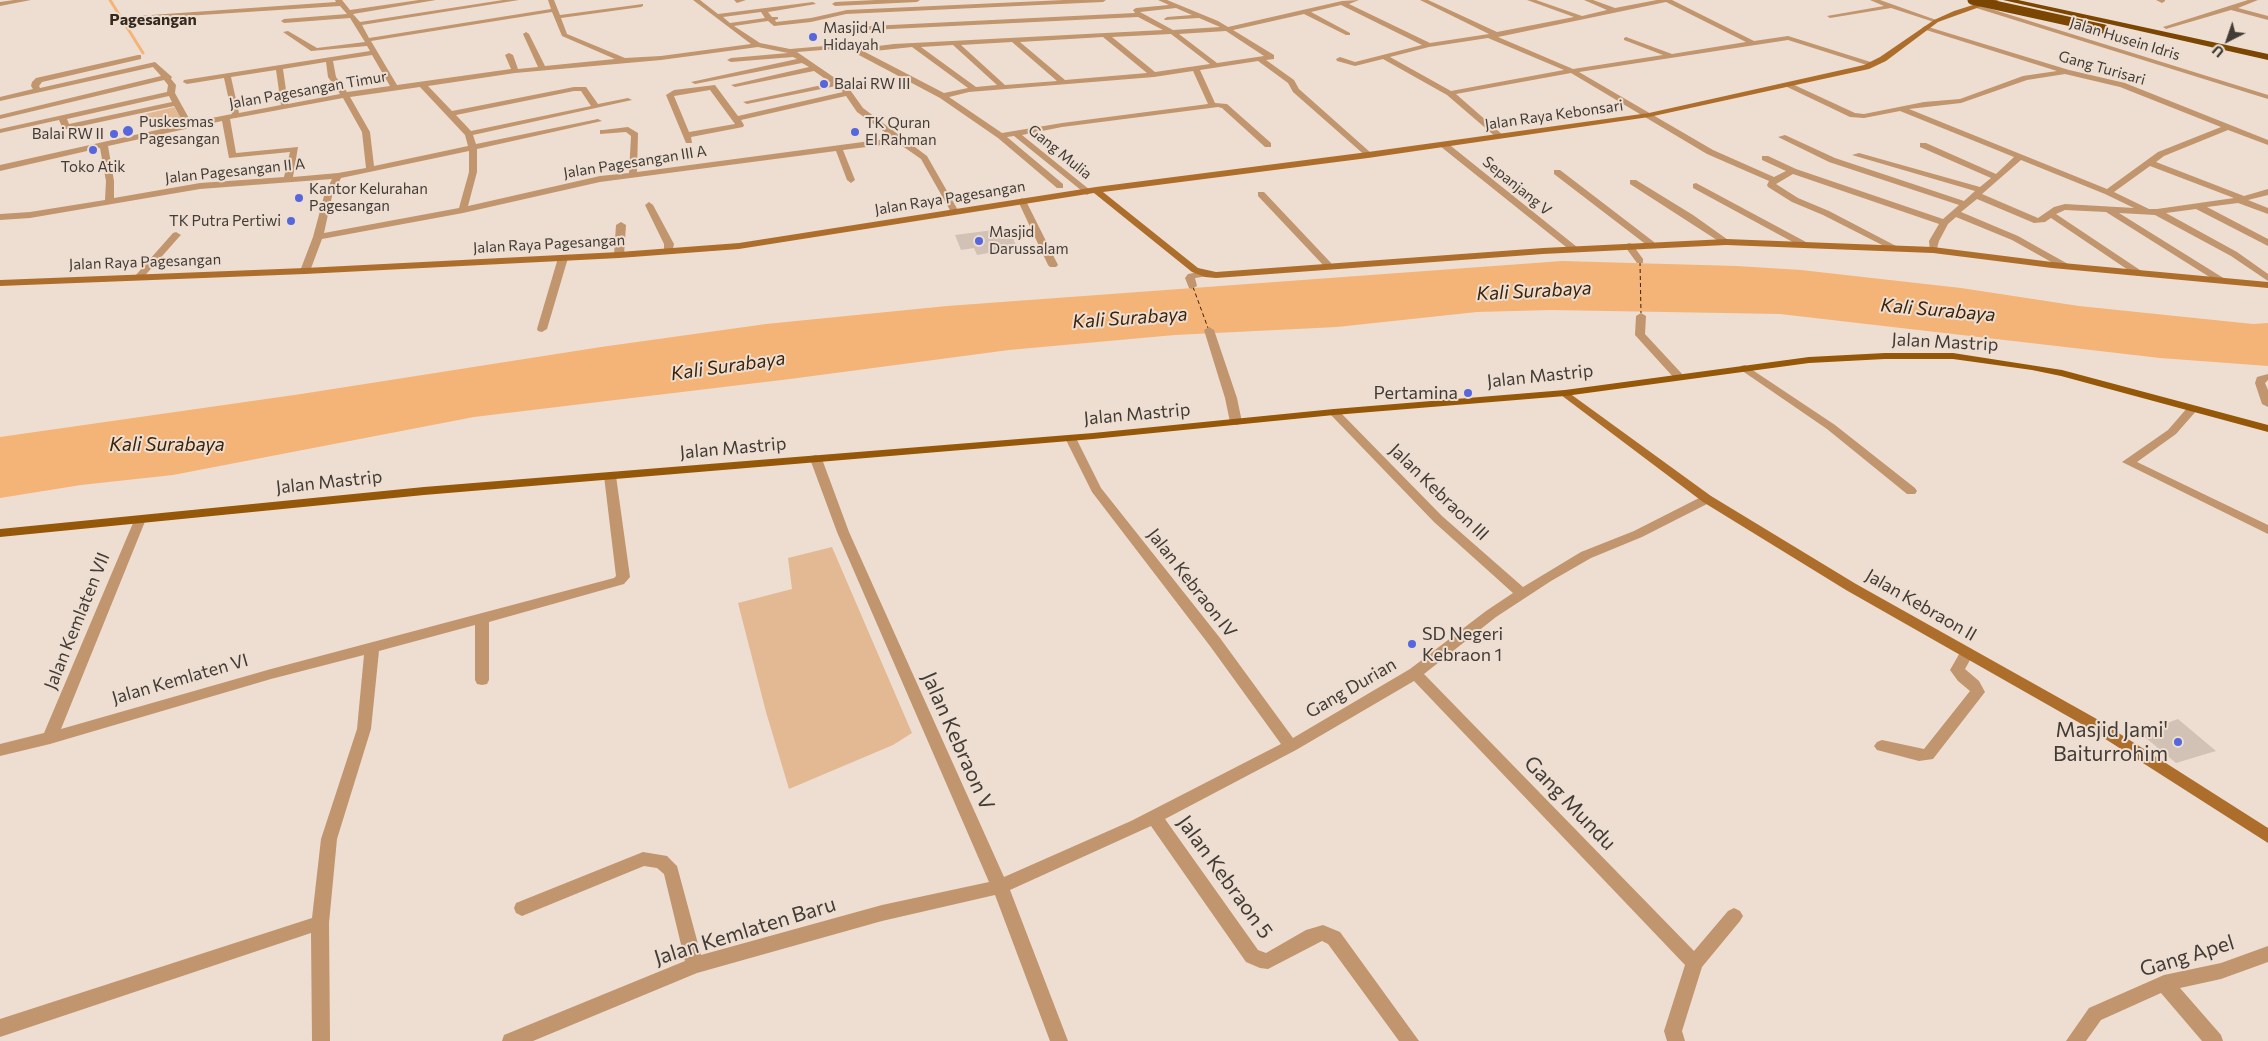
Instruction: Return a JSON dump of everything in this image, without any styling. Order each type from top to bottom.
[{"type":"highway","points":[[2007,0],[2268,58]]},
{"type":"highway","points":[[1974,3],[2268,65]]},
{"type":"main road","name":"Jalan Raya Kebonsari","points":[[1092,191],[1368,155],[1649,115],[1873,64],[1936,21],[1974,3],[1996,0]]},
{"type":"main road","name":"Jalan Raya Pagesangan","points":[[0,283],[305,271],[619,255],[739,246],[1092,191]]},
{"type":"main road","points":[[1092,191],[1194,270],[1205,274],[1237,274],[1328,265],[1651,244],[1726,242],[1933,250],[2140,274],[2268,285]]},
{"type":"main road","name":"Jalan Mastrip","points":[[0,532],[424,491],[1071,438],[1334,412],[1565,393],[1810,360],[1885,356],[1954,356],[2062,373],[2268,429]]},
{"type":"main road","name":"Jalan Kebraon II","points":[[1565,393],[1707,499],[1851,587],[2090,722],[2268,836]]},
{"type":"street","points":[[0,4],[28,0]]},
{"type":"street","points":[[284,21],[352,14],[432,0]]},
{"type":"street","points":[[358,24],[516,0]]},
{"type":"street","points":[[551,0],[564,35],[624,60]]},
{"type":"street","points":[[696,0],[729,25],[762,46],[792,53],[817,68],[848,92],[860,110],[924,158],[955,212]]},
{"type":"street","points":[[776,0],[781,8]]},
{"type":"street","points":[[828,0],[878,34]]},
{"type":"street","points":[[835,4],[917,0]]},
{"type":"street","points":[[763,10],[772,24],[786,26],[847,12],[1103,0]]},
{"type":"street","points":[[943,96],[975,90],[1154,75],[1271,57],[1228,29],[1161,0]]},
{"type":"street","points":[[731,60],[792,53],[894,46],[1228,29],[1356,0]]},
{"type":"street","points":[[1423,0],[1572,71],[1710,152],[1774,180]]},
{"type":"street","points":[[1530,0],[1584,18]]},
{"type":"street","points":[[1587,0],[1614,10]]},
{"type":"street","points":[[1340,59],[1353,64],[1429,45],[1584,18],[1614,10],[1668,0],[1753,42]]},
{"type":"street","points":[[1874,0],[1936,21]]},
{"type":"street","points":[[2166,27],[2255,0]]},
{"type":"street","points":[[140,17],[340,2],[352,14],[395,88]]},
{"type":"street","points":[[1342,3],[1429,45]]},
{"type":"street","name":"Jalan Husein Idris","points":[[1974,3],[2268,96]]},
{"type":"street","points":[[718,16],[813,4]]},
{"type":"street","points":[[286,32],[311,49],[316,50],[556,14],[641,5]]},
{"type":"street","points":[[1830,16],[1890,6]]},
{"type":"street","points":[[1139,15],[1136,10],[1179,7]]},
{"type":"street","points":[[2231,8],[2268,18]]},
{"type":"street","points":[[862,22],[1068,12]]},
{"type":"street","points":[[1306,12],[1348,34]]},
{"type":"street","points":[[729,25],[812,13]]},
{"type":"street","points":[[870,28],[1139,15],[1174,33],[1217,66]]},
{"type":"street","points":[[1167,19],[1201,16]]},
{"type":"street","name":"Gang Turisari","points":[[1925,28],[2066,72],[2126,87],[2268,143]]},
{"type":"street","points":[[526,34],[542,68]]},
{"type":"street","points":[[1106,36],[1154,75]]},
{"type":"street","points":[[1450,93],[1572,71],[1753,42],[1792,38],[1873,64]]},
{"type":"street","points":[[1626,39],[1672,56]]},
{"type":"street","points":[[886,40],[894,46]]},
{"type":"street","points":[[1014,40],[1063,82]]},
{"type":"street","name":"Jalan Pagesangan Timur","points":[[0,168],[189,125],[346,95],[542,68],[679,56],[792,41]]},
{"type":"street","points":[[955,43],[1004,88]]},
{"type":"street","points":[[914,45],[975,90]]},
{"type":"street","points":[[859,49],[860,52],[943,96],[1001,136],[1060,186]]},
{"type":"street","points":[[187,82],[375,52]]},
{"type":"street","points":[[509,55],[515,72]]},
{"type":"street","points":[[1383,56],[1450,93],[1500,136]]},
{"type":"street","points":[[38,90],[35,86],[39,80],[138,57]]},
{"type":"street","points":[[329,59],[332,77],[346,95],[366,132],[370,170]]},
{"type":"street","points":[[1260,59],[1291,82],[1296,90],[1368,155]]},
{"type":"street","points":[[683,84],[804,60]]},
{"type":"street","points":[[0,99],[152,64],[170,85],[189,125]]},
{"type":"street","points":[[279,67],[285,107]]},
{"type":"street","points":[[735,85],[817,68]]},
{"type":"street","points":[[1196,69],[1212,105]]},
{"type":"street","points":[[1787,84],[1853,115],[1864,116],[1901,108],[1961,101],[2026,78],[2066,72]]},
{"type":"street","points":[[227,76],[236,116]]},
{"type":"street","points":[[422,84],[469,134],[474,172],[463,210]]},
{"type":"street","points":[[747,102],[837,84]]},
{"type":"street","points":[[0,131],[62,117],[170,85]]},
{"type":"street","points":[[0,117],[170,85]]},
{"type":"street","points":[[712,87],[736,118],[739,126],[689,138],[670,95],[674,92],[712,87]]},
{"type":"street","points":[[449,114],[574,89],[583,89],[596,107]]},
{"type":"street","points":[[736,118],[848,92]]},
{"type":"street","points":[[469,134],[628,100]]},
{"type":"street","points":[[62,117],[68,128],[178,103]]},
{"type":"street","points":[[1001,136],[1062,125],[1212,105],[1224,106],[1268,145]]},
{"type":"street","points":[[1901,108],[2108,192],[2152,212],[2234,254],[2268,278]]},
{"type":"street","points":[[226,118],[232,156],[295,149],[288,179]]},
{"type":"street","name":"Jalan Pagesangan II A","points":[[0,217],[30,215],[200,186],[338,176],[598,121]]},
{"type":"street","points":[[2108,192],[2161,154],[2229,127]]},
{"type":"street","points":[[603,132],[628,128],[634,135],[633,174]]},
{"type":"street","name":"Gang Mulia","points":[[1016,134],[1092,191]]},
{"type":"street","points":[[1782,137],[1832,160],[1965,204]]},
{"type":"street","name":"Jalan Pagesangan III A","points":[[318,237],[463,210],[592,180],[900,140]]},
{"type":"street","points":[[104,144],[110,180],[109,201]]},
{"type":"street","name":"Sepanjang V","points":[[1443,144],[1574,249]]},
{"type":"street","points":[[1924,146],[1996,177]]},
{"type":"street","points":[[840,148],[851,180]]},
{"type":"street","points":[[1856,155],[1978,193],[2037,221],[2065,208],[2152,212],[2240,199],[2268,192]]},
{"type":"street","points":[[1933,250],[1934,241],[1944,223],[2020,157]]},
{"type":"street","points":[[1765,158],[1793,171],[1944,223]]},
{"type":"street","points":[[2149,162],[2268,211]]},
{"type":"street","points":[[1793,171],[1774,180],[1771,185],[1783,193],[1893,247]]},
{"type":"street","points":[[1557,172],[1651,244]]},
{"type":"street","points":[[305,271],[318,237],[328,196],[338,176]]},
{"type":"street","points":[[1633,182],[1726,242]]},
{"type":"street","points":[[1696,186],[1803,244]]},
{"type":"street","points":[[1261,194],[1328,265]]},
{"type":"street","points":[[1022,201],[1053,265]]},
{"type":"street","points":[[650,205],[669,244],[669,251]]},
{"type":"street","points":[[2197,206],[2268,243]]},
{"type":"street","points":[[2109,211],[2222,281]]},
{"type":"street","points":[[1955,213],[2007,234],[2065,266]]},
{"type":"street","points":[[2051,214],[2140,274]]},
{"type":"street","points":[[619,255],[622,226]]},
{"type":"street","points":[[138,278],[176,235]]},
{"type":"street","points":[[1629,246],[1640,261]]},
{"type":"street","points":[[542,329],[563,258]]},
{"type":"street","points":[[1192,286],[1191,276],[1205,274]]},
{"type":"street","points":[[1641,316],[1640,335],[1679,377]]},
{"type":"street","points":[[1209,330],[1231,398],[1236,422]]},
{"type":"street","points":[[1745,368],[1831,427],[1911,490]]},
{"type":"street","points":[[2268,377],[2261,379],[2260,382],[2268,404]]},
{"type":"street","points":[[2192,409],[2172,432],[2128,462],[2268,530]]},
{"type":"street","name":"Jalan Kebraon III","points":[[1334,412],[1438,519],[1522,593]]},
{"type":"street","name":"Jalan Kebraon IV","points":[[1071,438],[1096,489],[1215,642],[1291,746]]},
{"type":"street","name":"Jalan Kebraon V","points":[[816,459],[843,532],[1000,887],[1060,1041]]},
{"type":"street","name":"Jalan Kemlaten VI","points":[[0,750],[50,738],[372,647],[591,590],[618,581],[623,577],[610,476]]},
{"type":"street","name":"Gang Durian","points":[[1000,887],[1154,817],[1291,746],[1415,673],[1491,614],[1586,555],[1638,534],[1707,499]]},
{"type":"street","name":"Jalan Kemlaten VII","points":[[50,738],[140,519]]},
{"type":"street","points":[[482,618],[482,680]]},
{"type":"street","points":[[321,1041],[320,923],[329,839],[364,729],[372,647]]},
{"type":"street","points":[[1882,746],[1919,755],[1928,755],[1978,692],[1974,684],[1959,674],[1957,670],[1967,653]]},
{"type":"street","name":"Gang Mundu","points":[[1415,673],[1694,963]]},
{"type":"street","name":"Jalan Kebraon 5","points":[[1154,817],[1252,956],[1268,961],[1312,936],[1323,933],[1334,938],[1410,1041]]},
{"type":"street","points":[[522,908],[643,859],[661,861],[672,871],[695,966]]},
{"type":"street","name":"Jalan Kemlaten Baru","points":[[512,1041],[695,966],[882,913],[1000,887]]},
{"type":"street","points":[[1676,1041],[1673,1031],[1694,963],[1734,916]]},
{"type":"street","points":[[0,1028],[320,923]]},
{"type":"street","name":"Gang Apel","points":[[2075,1041],[2095,1014],[2164,983],[2221,971],[2268,954]]},
{"type":"street","points":[[2164,983],[2214,1041]]},
{"type":"shaded area","points":[[174,107],[182,120],[153,127],[145,114]]},
{"type":"shaded area","points":[[832,547],[912,733],[893,745],[789,789],[766,712],[738,603],[792,589],[788,558]]},
{"type":"water","name":"Kali Surabaya","points":[[1562,261],[1737,266],[1801,270],[1961,288],[2079,306],[2253,324],[2268,323],[2268,366],[2160,358],[1780,314],[1551,310],[1477,312],[1337,327],[1175,335],[1009,350],[790,379],[474,417],[173,475],[81,485],[0,498],[0,437],[766,324],[947,306]]},
{"type":"building","name":"Masjid Darussalam","points":[[1009,228],[1017,248],[977,255],[974,248],[961,250],[955,235]]},
{"type":"building","name":"Masjid Jami' Baiturrohim","points":[[2178,719],[2216,751],[2176,763],[2140,733]]},
{"type":"waterway","points":[[110,0],[143,53]]},
{"type":"ferry route","points":[[1640,262],[1641,313]]},
{"type":"ferry route","points":[[1193,287],[1208,328]]},
{"type":"place","name":"Masjid Al Hidayah","points":[[813,37]]},
{"type":"place","name":"Balai RW III","points":[[824,84]]},
{"type":"place","name":"Puskesmas Pagesangan","points":[[128,131]]},
{"type":"place","name":"TK Quran El Rahman","points":[[855,132]]},
{"type":"place","name":"Balai RW II","points":[[114,134]]},
{"type":"place","name":"Toko Atik","points":[[93,150]]},
{"type":"place","name":"Kantor Kelurahan Pagesangan","points":[[299,198]]},
{"type":"place","name":"TK Putra Pertiwi","points":[[291,221]]},
{"type":"place","name":"Masjid Darussalam","points":[[979,241]]},
{"type":"place","name":"Pertamina","points":[[1468,393]]},
{"type":"place","name":"SD Negeri Kebraon 1","points":[[1412,644]]},
{"type":"place","name":"Masjid Jami' Baiturrohim","points":[[2178,742]]},
{"type":"district","name":"Pagesangan","points":[[153,20]]}]
